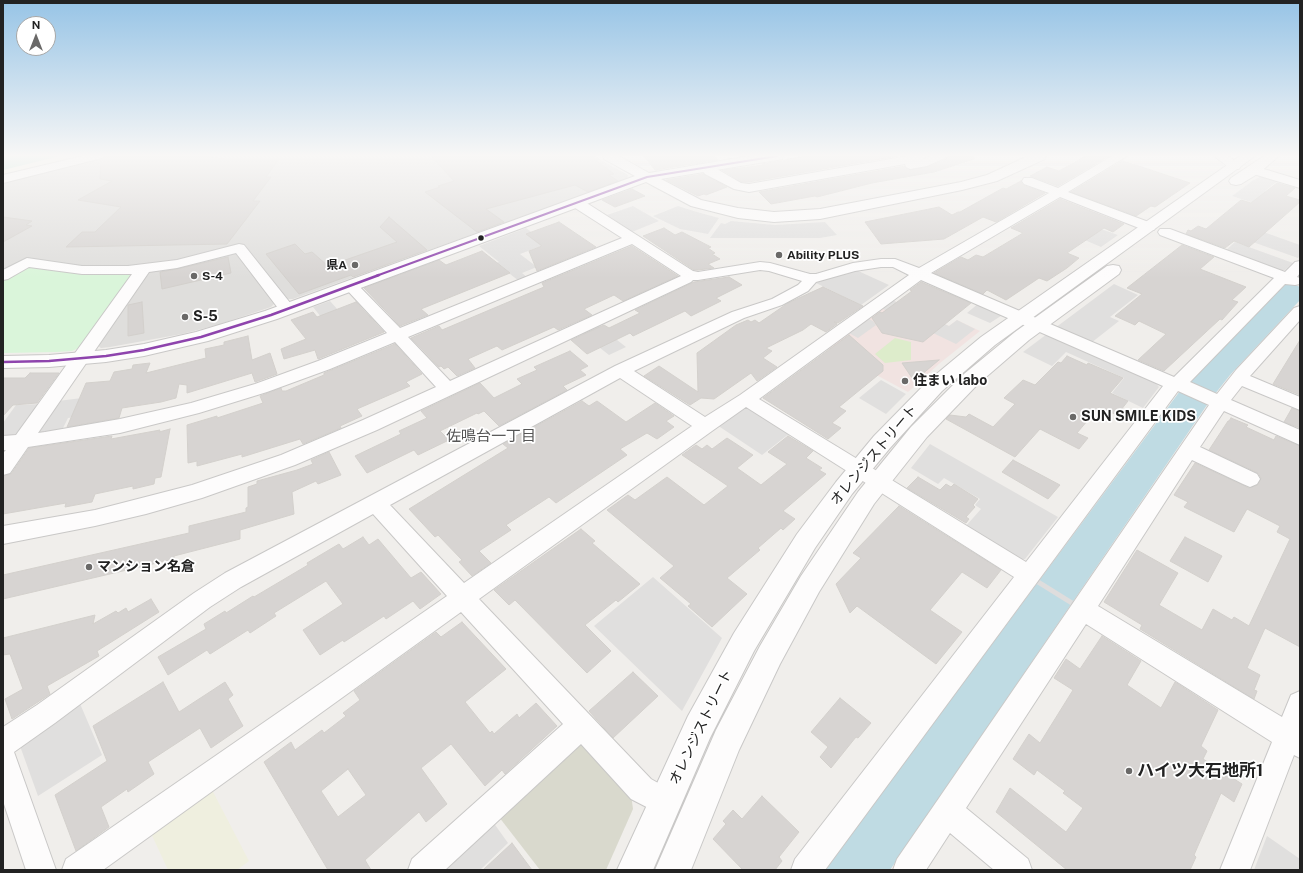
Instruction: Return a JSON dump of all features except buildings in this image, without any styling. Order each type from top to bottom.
[{"type":"street","points":[[3,362],[43,362],[131,352],[182,342],[236,327],[595,197]]},
{"type":"street","points":[[683,197],[716,209],[762,216],[798,216],[826,213],[908,197]]},
{"type":"street","points":[[77,870],[462,597],[705,426],[746,399],[920,274],[1053,197]]},
{"type":"street","points":[[1069,197],[1293,280]]},
{"type":"street","name":"オレンジストリート","points":[[634,870],[664,802],[722,682],[766,605],[806,541],[859,469],[900,422],[935,386],[982,345],[1029,321],[1157,229],[1196,197]]},
{"type":"street","points":[[577,203],[689,275],[698,276],[760,266],[770,267],[811,278],[821,277],[853,267],[886,262],[899,265],[1178,384],[1300,438]]},
{"type":"street","points":[[3,443],[113,428],[193,409],[293,377],[632,239]]},
{"type":"street","points":[[3,276],[27,262],[82,270],[104,271],[177,264],[239,248],[287,309]]},
{"type":"street","points":[[1293,280],[1300,265]]},
{"type":"street","points":[[3,468],[144,268]]},
{"type":"street","points":[[3,535],[116,513],[195,492],[330,443],[686,279],[689,275]]},
{"type":"street","points":[[41,870],[4,744],[217,589],[621,370],[738,315],[777,302],[803,288],[807,285],[811,278]]},
{"type":"street","points":[[806,870],[1028,576],[1178,384],[1280,281],[1293,280]]},
{"type":"street","points":[[351,286],[448,389]]},
{"type":"street","points":[[908,870],[1189,450],[1218,402],[1300,311]]},
{"type":"street","name":"オレンジストリート","points":[[673,870],[724,749],[770,655],[829,553],[879,481],[919,432],[1029,321]]},
{"type":"street","points":[[621,370],[705,426]]},
{"type":"street","points":[[1239,378],[1300,404]]},
{"type":"street","points":[[746,399],[879,481],[1028,576]]},
{"type":"street","points":[[1189,450],[1250,479]]},
{"type":"street","points":[[375,503],[641,789],[664,802]]},
{"type":"street","points":[[1082,609],[1294,740]]},
{"type":"street","points":[[1236,870],[1294,740],[1300,704]]},
{"type":"street","points":[[423,870],[581,725]]},
{"type":"street","points":[[947,811],[1017,870]]},
{"type":"shaded area","points":[[3,197],[578,197],[293,299],[286,299],[243,245],[202,256],[153,265],[3,273]]},
{"type":"shaded area","points":[[1234,197],[1286,198],[1272,209]]},
{"type":"shaded area","points":[[633,206],[659,221],[632,232],[607,215]]},
{"type":"shaded area","points":[[678,206],[719,218],[708,234],[680,229],[653,216]]},
{"type":"shaded area","points":[[731,221],[775,225],[825,222],[837,235],[820,238],[710,238],[721,223],[725,224]]},
{"type":"shaded area","points":[[1090,225],[1118,235],[1101,247],[1073,235]]},
{"type":"shaded area","points":[[526,228],[547,244],[520,254],[537,267],[522,273],[528,278],[519,281],[496,263],[499,262],[479,246]]},
{"type":"shaded area","points":[[1258,230],[1300,245],[1300,256],[1298,258],[1247,240]]},
{"type":"shaded area","points":[[1235,242],[1293,263],[1285,270],[1273,270],[1224,252]]},
{"type":"shaded area","points":[[230,253],[237,254],[275,303],[271,307],[217,325],[182,334],[110,347],[101,348],[97,345],[147,273]]},
{"type":"shaded area","points":[[856,270],[889,285],[861,305],[816,283],[840,274]]},
{"type":"shaded area","points":[[1114,284],[1138,295],[1110,317],[1119,321],[1091,343],[1055,328]]},
{"type":"shaded area","points":[[892,300],[949,326],[957,320],[980,331],[940,363],[908,392],[826,348]]},
{"type":"shaded area","points":[[892,300],[949,326],[957,320],[975,329],[956,344],[881,308]]},
{"type":"shaded area","points":[[330,301],[347,320],[329,327],[313,307]]},
{"type":"shaded area","points":[[979,303],[1004,314],[990,323],[967,313]]},
{"type":"shaded area","points":[[867,318],[873,321],[876,325],[858,338],[847,332]]},
{"type":"shaded area","points":[[598,325],[626,347],[609,355],[581,333]]},
{"type":"shaded area","points":[[1047,334],[1154,381],[1159,387],[1143,408],[1112,393],[1124,378],[1066,352],[1052,366],[1023,352]]},
{"type":"shaded area","points":[[881,380],[906,394],[886,414],[859,398]]},
{"type":"shaded area","points":[[90,397],[83,416],[68,418],[61,432],[42,435],[38,431],[58,401]]},
{"type":"shaded area","points":[[41,404],[20,433],[3,439],[3,423],[16,405]]},
{"type":"shaded area","points":[[746,406],[790,433],[762,455],[717,425]]},
{"type":"shaded area","points":[[930,444],[1058,517],[1025,559],[1016,559],[965,527],[981,509],[975,505],[980,499],[944,478],[938,484],[911,468]]},
{"type":"shaded area","points":[[653,577],[722,638],[682,711],[594,626]]},
{"type":"shaded area","points":[[78,699],[102,755],[38,796],[20,746]]},
{"type":"shaded area","points":[[576,745],[587,745],[631,794],[633,809],[606,870],[540,870],[499,817]]},
{"type":"shaded area","points":[[493,822],[508,843],[480,870],[442,870]]},
{"type":"shaded area","points":[[1267,836],[1300,859],[1300,870],[1254,870]]},
{"type":"green space","points":[[31,266],[130,273],[133,275],[81,347],[72,351],[3,353],[3,279]]},
{"type":"green space","points":[[895,338],[911,342],[911,360],[885,363],[875,354]]},
{"type":"green space","points":[[210,786],[249,861],[237,870],[168,870],[149,829]]},
{"type":"water","points":[[1288,282],[1300,287],[1300,300],[1230,375],[1211,399],[890,870],[824,870],[1180,391]]},
{"type":"pier","points":[[1038,579],[1075,602],[1072,606],[1035,583]]},
{"type":"transit line","points":[[3,362],[49,361],[106,356],[144,350],[201,337],[271,315],[593,197]]},
{"type":"place","name":"Ability PLUS","points":[[779,255]]},
{"type":"place","name":"県A","points":[[355,265]]},
{"type":"place","name":"S-4","points":[[194,276]]},
{"type":"place","name":"S-5","points":[[185,317]]},
{"type":"place","name":"住まい labo","points":[[905,381]]},
{"type":"place","name":"SUN SMILE KIDS","points":[[1073,417]]},
{"type":"place","name":"マンション名倉","points":[[89,567]]},
{"type":"place","name":"ハイツ大石地所1","points":[[1129,771]]},
{"type":"district","name":"佐鳴台一丁目","points":[[491,436]]}]
